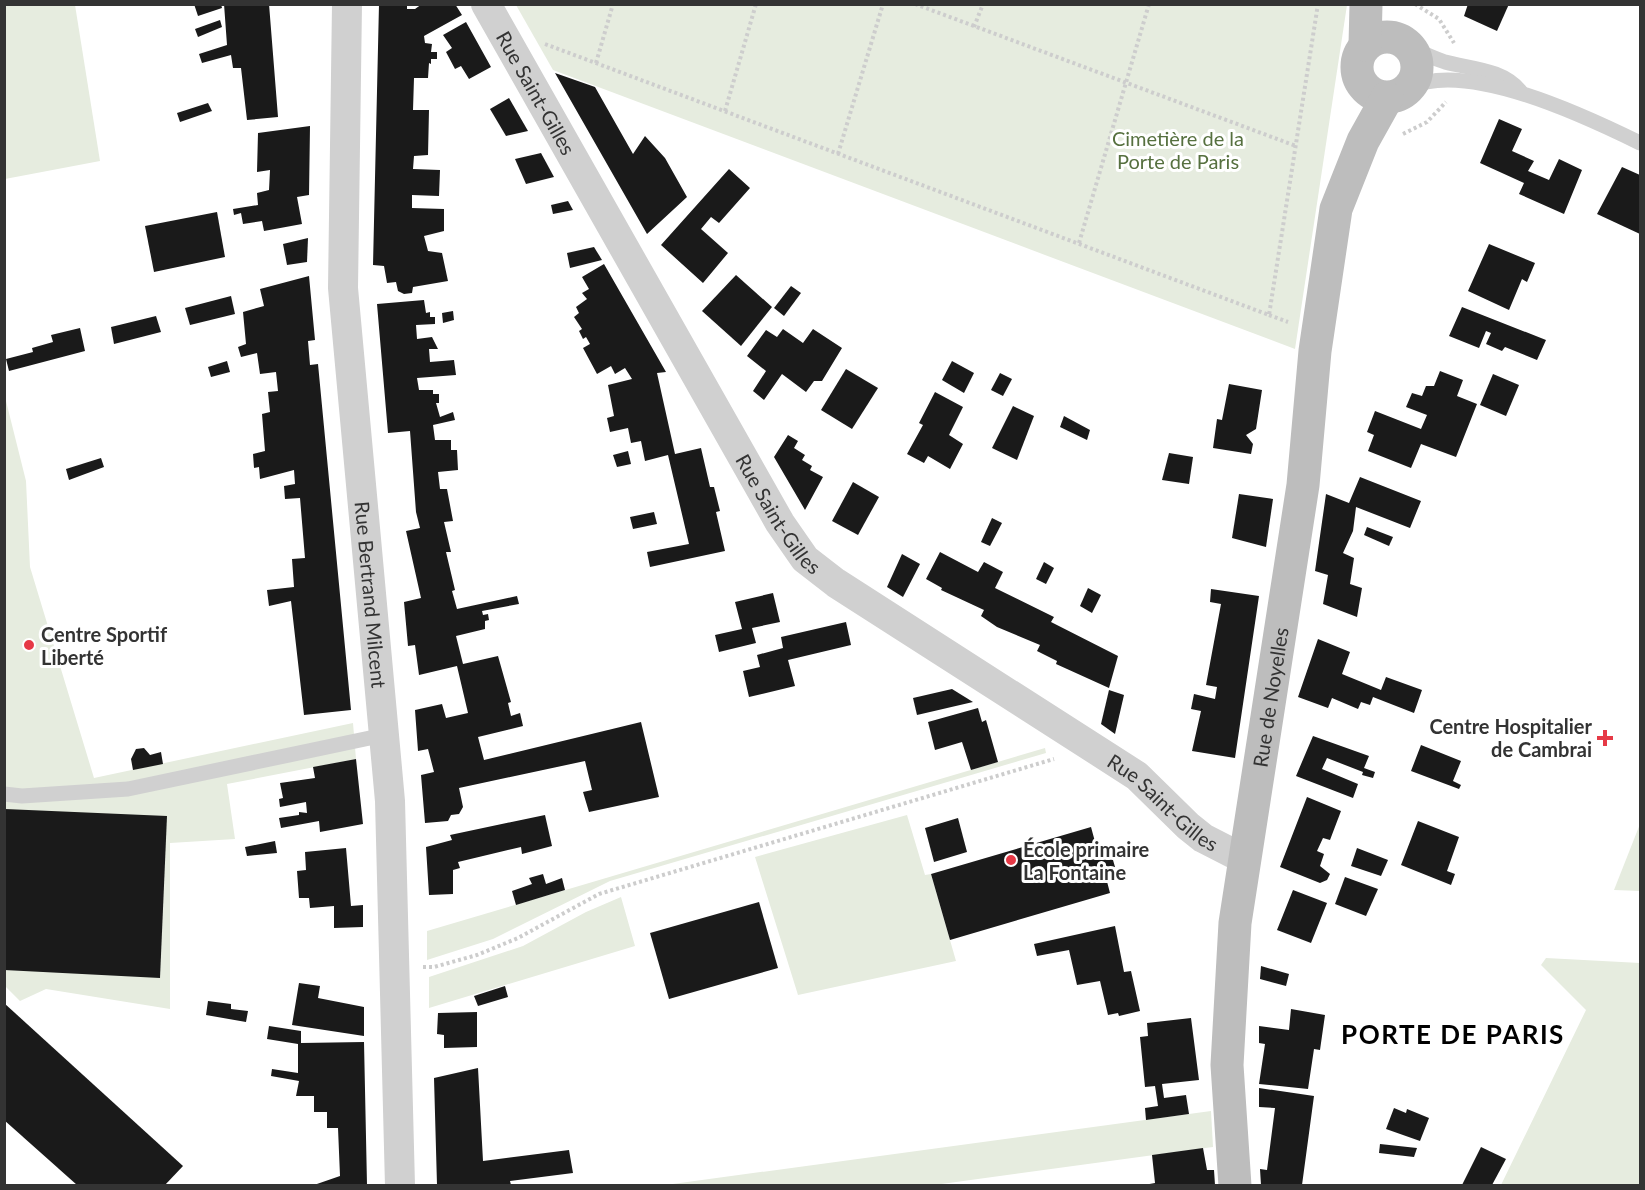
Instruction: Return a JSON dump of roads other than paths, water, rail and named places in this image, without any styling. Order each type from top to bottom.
[{"type":"street","name":"Rue Bertrand Milcent","points":[[346,4],[343,159],[344,288],[392,843],[400,1185]]},
{"type":"street","name":"Rue Saint-Gilles","points":[[486,4],[780,523],[805,559],[836,583],[1094,748],[1151,787],[1188,826],[1203,838],[1244,859]]},
{"type":"street","points":[[1366,4],[1390,43]]},
{"type":"street","points":[[1384,4],[1390,43]]},
{"type":"street","points":[[1387,91],[1356,70],[1357,61],[1390,43]]},
{"type":"street","name":"Rue de Noyelles","points":[[1234,1185],[1227,1037],[1235,923],[1269,720],[1304,485],[1311,379],[1336,209],[1334,193],[1337,165],[1387,91],[1414,80],[1417,63],[1390,43]]},
{"type":"lane","points":[[1390,43],[1445,62],[1499,75],[1511,81],[1521,92]]},
{"type":"lane","points":[[1387,91],[1421,83],[1455,80],[1521,92],[1641,143]]},
{"type":"lane","points":[[4,794],[22,796],[129,789],[384,735]]},
{"type":"place","name":"Centre Sportif Liberté","points":[[29,645]]},
{"type":"place","name":"Centre Hospitalier de Cambrai","points":[[1605,738]]},
{"type":"place","name":"École primaire La Fontaine","points":[[1011,860]]},
{"type":"district","name":"PORTE DE PARIS","points":[[1453,1034]]},
{"type":"park label","name":"Cimetière de la Porte de Paris","points":[[1178,150]]}]
